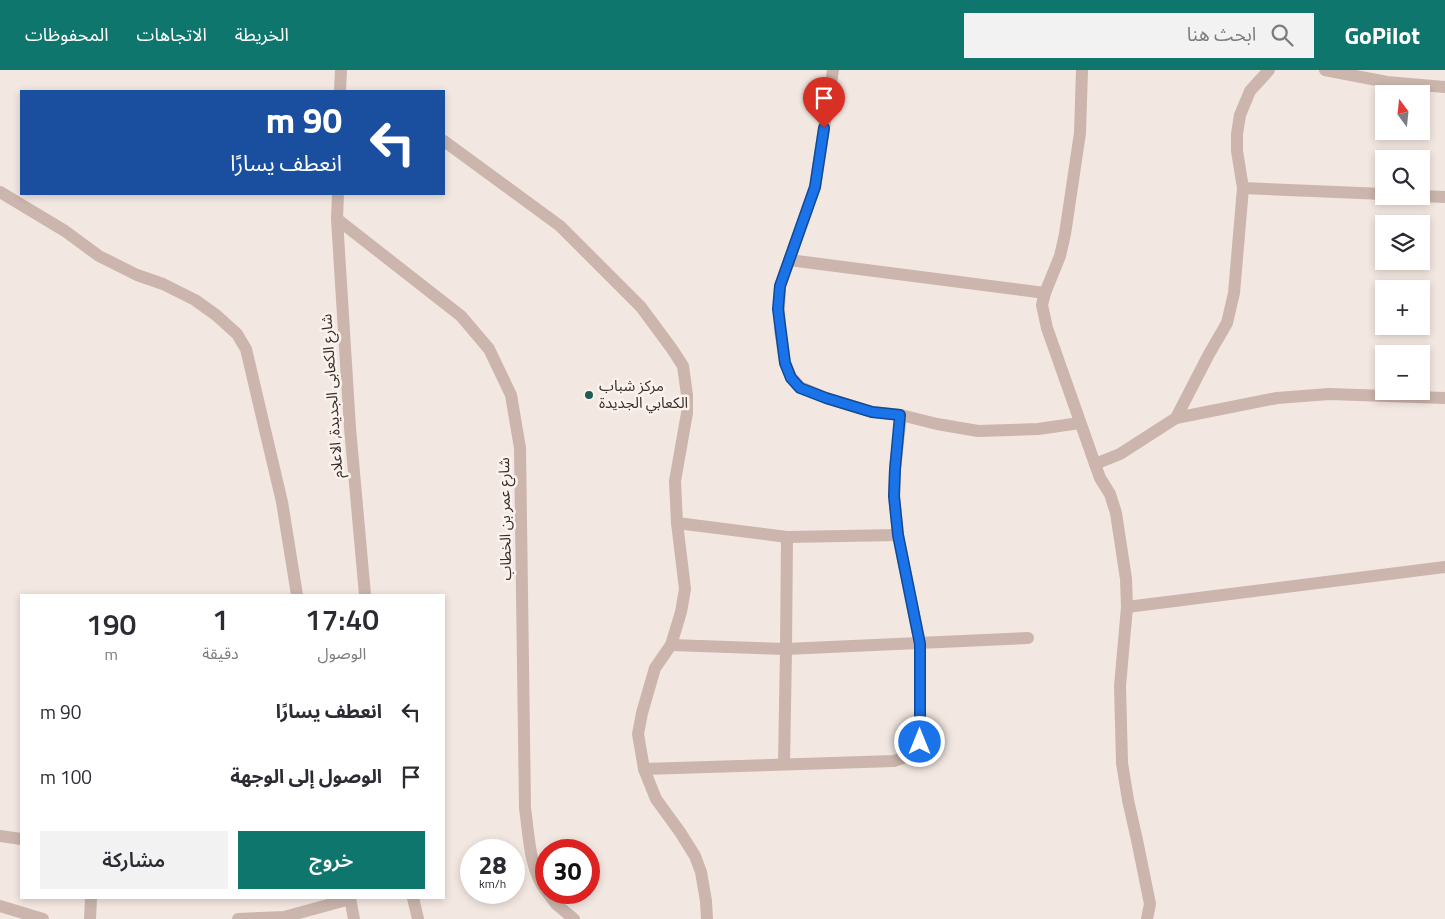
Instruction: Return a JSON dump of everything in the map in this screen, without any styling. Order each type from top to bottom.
[{"type":"street","points":[[340,90],[341,70]]},
{"type":"street","points":[[833,70],[815,187],[780,286],[778,309],[785,363],[791,378],[800,388],[872,412],[900,415],[978,431],[1038,429],[1080,423]]},
{"type":"street","points":[[1082,70],[1080,133],[1065,234],[1060,256],[1045,293],[1042,306],[1080,423],[1100,478],[1110,494],[1116,514],[1126,579],[1127,607],[1120,686],[1122,763],[1150,904],[1147,919]]},
{"type":"street","points":[[1176,418],[1208,354],[1227,323],[1234,293],[1243,188],[1237,151],[1240,115],[1250,91],[1270,70]]},
{"type":"street","points":[[1325,70],[1387,82],[1445,87]]},
{"type":"street","points":[[445,142],[560,226],[641,307],[683,366],[687,395],[687,413],[675,481],[677,523],[683,564],[684,588],[681,612],[672,645],[655,668],[638,734],[644,769],[656,800],[680,832],[695,856],[701,872],[707,919]]},
{"type":"street","points":[[1243,188],[1375,194]]},
{"type":"street","name":"شارع الكعابى الجديدة, الاعلام","points":[[338,195],[337,219],[350,428],[365,594]]},
{"type":"street","points":[[1430,196],[1445,197]]},
{"type":"street","points":[[1,198],[65,231],[99,256],[195,300],[216,315],[237,334],[246,349],[282,502],[298,594]]},
{"type":"street","name":"شارع عمر بن الخطاب","points":[[337,219],[460,316],[489,350],[511,395],[520,448],[525,808],[535,866]]},
{"type":"street","points":[[789,260],[1045,293]]},
{"type":"street","points":[[1095,464],[1120,454],[1176,418],[1277,398],[1329,394],[1445,398]]},
{"type":"street","points":[[644,769],[894,761],[915,753],[919,749],[920,644],[898,535],[894,496],[900,415]]},
{"type":"street","points":[[677,523],[787,537],[898,535]]},
{"type":"street","points":[[784,764],[787,537]]},
{"type":"street","points":[[1127,607],[1445,567]]},
{"type":"street","points":[[672,645],[786,649],[1028,638]]},
{"type":"street","points":[[0,836],[20,839]]},
{"type":"street","points":[[90,919],[91,899]]},
{"type":"street","points":[[238,919],[284,918],[347,899]]},
{"type":"street","points":[[350,899],[354,919]]},
{"type":"street","points":[[413,899],[418,919]]},
{"type":"street","name":"شارع عمر بن الخطاب","points":[[556,904],[574,919]]},
{"type":"street","points":[[0,906],[43,919]]},
{"type":"place","name":"مركز شباب الكعابي الجديدة","points":[[589,395]]},
{"type":"route","points":[[824,128],[815,187],[780,286],[778,309],[785,363],[791,378],[800,388],[872,412],[900,415],[894,496],[898,535],[920,644],[920,742]]}]
